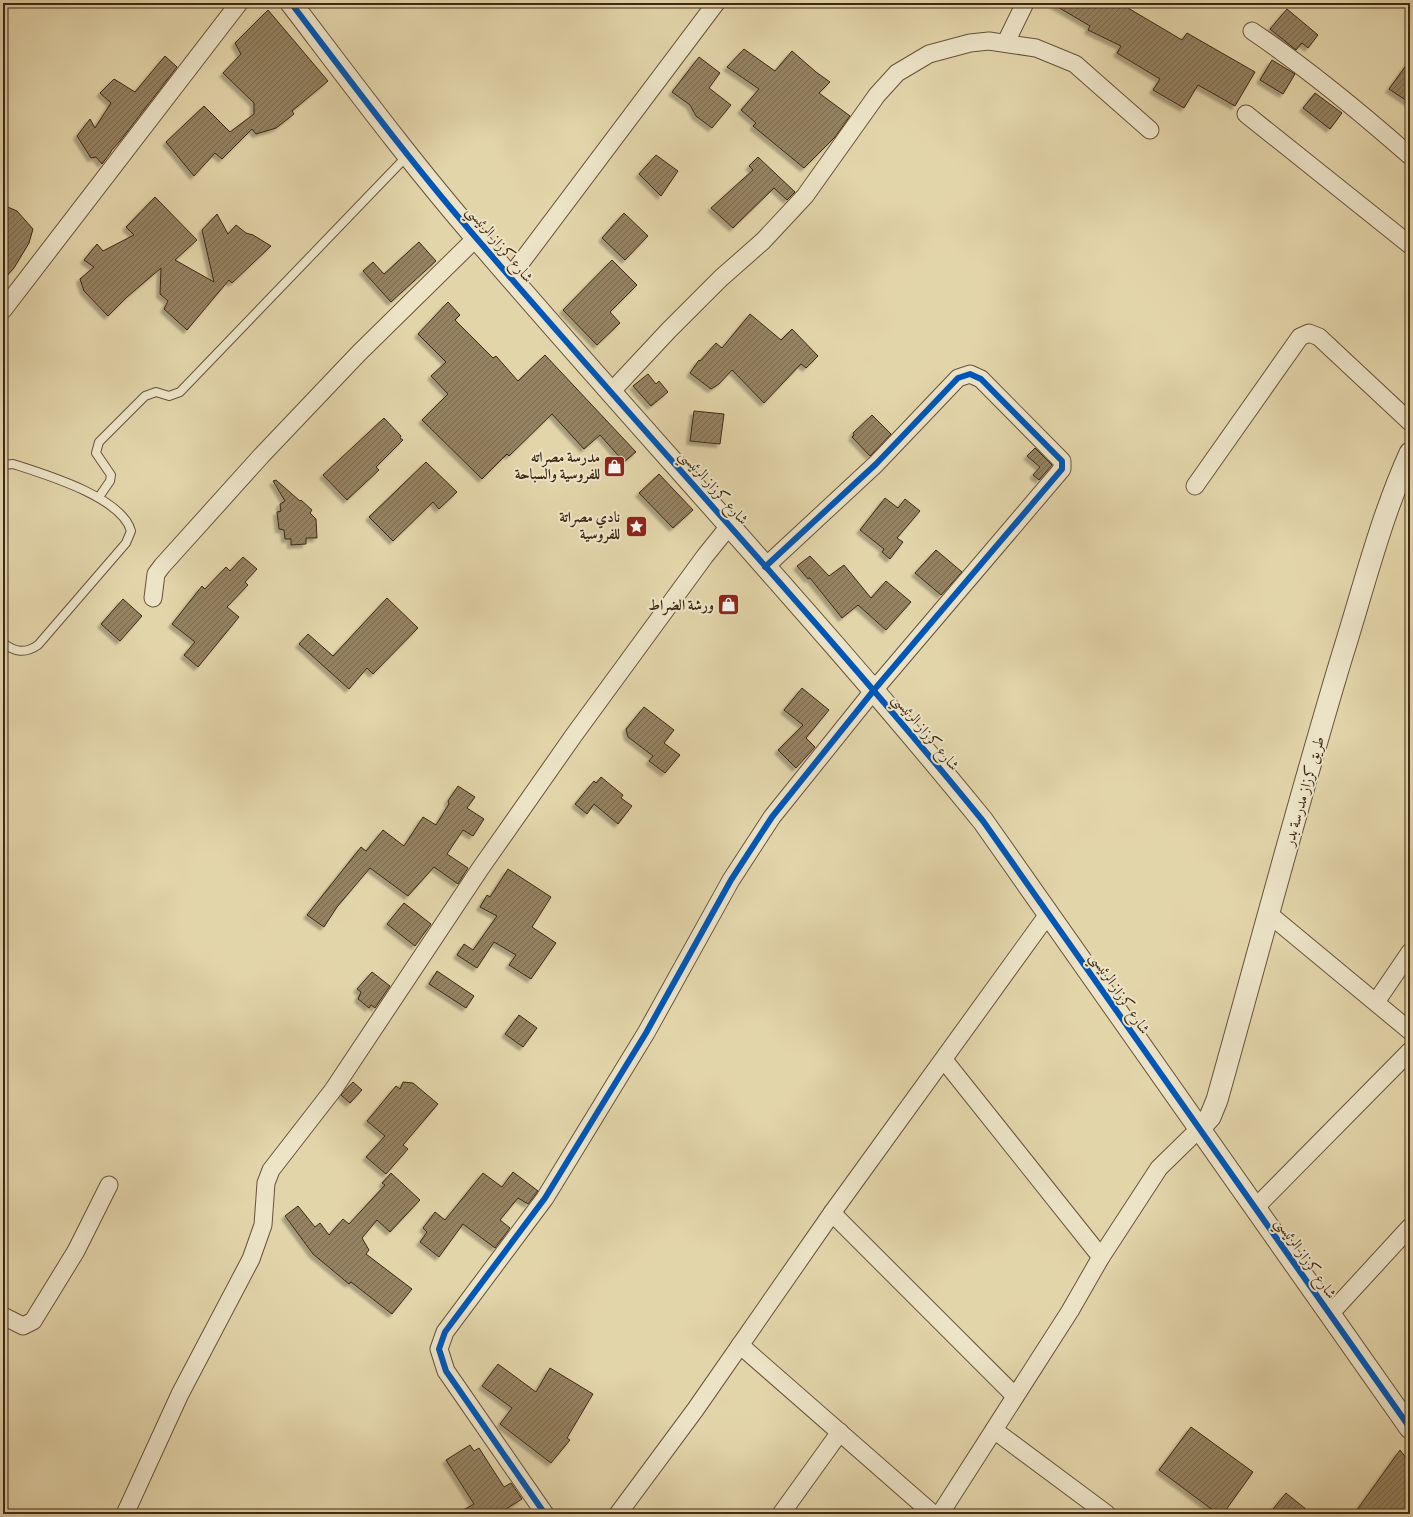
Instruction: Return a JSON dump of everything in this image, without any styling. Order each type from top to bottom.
[{"type":"street","points":[[3,310],[239,3]]},
{"type":"street","name":"شارع كرزاز الرئيسي","points":[[291,3],[408,154],[476,238],[909,730],[983,821],[1049,913],[1168,1087],[1200,1128],[1410,1428]]},
{"type":"street","points":[[510,277],[716,3]]},
{"type":"street","points":[[1006,42],[1025,3]]},
{"type":"street","points":[[1252,30],[1298,62],[1342,97],[1410,156]]},
{"type":"street","points":[[611,392],[669,330],[721,278],[763,241],[805,196],[877,96],[897,73],[929,54],[970,43],[1006,42],[1036,48],[1075,64],[1150,130]]},
{"type":"street","points":[[1246,114],[1410,245]]},
{"type":"street","points":[[153,598],[156,574],[162,566],[262,455],[354,359],[476,238]]},
{"type":"street","points":[[1195,486],[1300,337],[1309,333],[1319,337],[1410,422]]},
{"type":"street","points":[[545,1514],[446,1371],[439,1349],[446,1332],[545,1198],[646,1033],[731,880],[772,817],[874,690],[1062,469],[1062,461],[981,379],[970,374],[958,378],[876,464],[765,567]]},
{"type":"street","name":"طريق كرزاز مدرسة بدر","points":[[1200,1128],[1210,1118],[1217,1100],[1328,703],[1379,535],[1405,478],[1410,454]]},
{"type":"street","points":[[126,1514],[180,1394],[250,1259],[263,1225],[266,1183],[271,1170],[333,1090],[480,869],[574,736],[705,556],[730,525]]},
{"type":"street","points":[[618,1514],[695,1410],[832,1213],[1049,913]]},
{"type":"street","points":[[1270,914],[1410,1031]]},
{"type":"street","points":[[1376,1002],[1410,952]]},
{"type":"street","points":[[1255,1208],[1410,1051]]},
{"type":"street","points":[[944,1060],[1101,1257]]},
{"type":"street","points":[[940,1514],[1070,1311],[1101,1257],[1159,1168],[1200,1128]]},
{"type":"street","points":[[3,1316],[23,1326],[33,1321],[76,1251],[109,1185]]},
{"type":"street","points":[[832,1213],[1015,1396]]},
{"type":"street","points":[[1330,1314],[1410,1227]]},
{"type":"street","points":[[740,1345],[933,1514]]},
{"type":"street","points":[[994,1430],[1107,1514]]},
{"type":"street","points":[[781,1514],[840,1432]]},
{"type":"lane","points":[[99,497],[110,481],[111,475],[96,453],[99,442],[145,396],[156,392],[169,396],[180,392],[408,154]]},
{"type":"lane","points":[[3,465],[13,464],[99,497],[129,525],[131,531],[126,543],[38,644],[25,651],[18,651],[11,649],[3,643]]},
{"type":"building","points":[[1051,3],[1131,3],[1128,8],[1182,40],[1187,33],[1255,72],[1235,106],[1198,85],[1184,108],[1153,90],[1160,79],[1117,53],[1121,46],[1088,30],[1090,26]]},
{"type":"building","points":[[1287,9],[1318,35],[1308,48],[1302,43],[1296,50],[1270,29]]},
{"type":"building","points":[[268,10],[328,81],[292,111],[294,114],[276,128],[256,134],[252,129],[222,159],[215,153],[194,176],[166,142],[204,106],[230,132],[254,114],[254,103],[223,73],[241,54],[235,43]]},
{"type":"building","points":[[744,49],[775,71],[792,51],[830,82],[819,93],[850,116],[835,137],[804,168],[753,126],[756,123],[741,110],[759,89],[727,67]]},
{"type":"building","points":[[165,56],[177,67],[102,164],[96,157],[91,158],[77,136],[90,119],[95,128],[111,103],[100,93],[114,79],[135,92]]},
{"type":"building","points":[[699,57],[720,73],[709,88],[731,105],[712,128],[696,116],[690,105],[672,92]]},
{"type":"building","points":[[1272,60],[1295,74],[1283,94],[1260,80]]},
{"type":"building","points":[[1410,60],[1410,103],[1389,89]]},
{"type":"building","points":[[1315,93],[1342,113],[1330,129],[1303,108]]},
{"type":"building","points":[[656,155],[678,171],[661,196],[639,174]]},
{"type":"building","points":[[758,157],[795,192],[787,200],[774,188],[733,228],[711,208],[753,170],[749,166]]},
{"type":"building","points":[[155,197],[197,240],[175,260],[214,282],[202,230],[217,214],[228,234],[236,225],[246,233],[253,235],[271,246],[232,283],[229,280],[187,330],[164,309],[168,301],[160,294],[161,268],[127,297],[108,316],[84,291],[80,279],[94,267],[84,260],[97,244],[103,251],[134,235],[126,227]]},
{"type":"building","points":[[3,205],[17,211],[33,229],[29,243],[14,268],[3,280]]},
{"type":"building","points":[[624,213],[648,236],[625,260],[602,238]]},
{"type":"building","points":[[419,242],[436,261],[391,302],[363,271],[373,262],[384,274]]},
{"type":"building","points":[[612,260],[637,285],[610,312],[620,323],[597,345],[563,310]]},
{"type":"building","points":[[448,302],[460,315],[455,320],[493,358],[496,356],[518,381],[545,355],[636,452],[624,462],[600,435],[584,449],[552,414],[509,456],[507,454],[482,479],[422,420],[448,394],[431,376],[446,362],[418,334]]},
{"type":"building","points":[[750,314],[781,340],[792,329],[818,356],[806,368],[801,364],[764,403],[732,370],[719,384],[711,389],[690,373],[699,360],[700,361],[716,343],[722,348]]},
{"type":"building","points":[[648,374],[656,384],[659,381],[668,392],[651,406],[633,386]]},
{"type":"building","points":[[694,411],[724,414],[720,444],[690,441]]},
{"type":"building","points":[[872,415],[891,434],[870,456],[852,437],[854,435],[853,433]]},
{"type":"building","points":[[384,418],[403,440],[376,467],[379,470],[347,500],[323,475]]},
{"type":"building","points":[[1035,448],[1052,465],[1039,480],[1033,475],[1040,467],[1027,456]]},
{"type":"building","points":[[426,462],[457,492],[439,509],[433,502],[393,541],[369,517]]},
{"type":"building","points":[[659,474],[693,510],[673,528],[639,493]]},
{"type":"building","points":[[276,480],[312,510],[310,513],[316,519],[317,538],[306,538],[306,544],[291,545],[291,539],[285,539],[284,530],[279,529],[277,512],[281,511],[280,504],[285,501],[273,481]]},
{"type":"building","points":[[885,498],[898,508],[905,499],[920,511],[897,538],[903,542],[890,559],[882,552],[884,549],[860,530]]},
{"type":"building","points":[[936,550],[962,572],[941,595],[915,573]]},
{"type":"building","points":[[810,556],[829,576],[844,565],[871,598],[886,581],[911,602],[886,630],[858,605],[842,618],[810,578],[808,579],[797,566]]},
{"type":"building","points":[[243,557],[257,569],[245,582],[248,585],[227,607],[239,617],[198,667],[184,655],[195,642],[172,624],[202,586],[205,589],[226,567],[230,571]]},
{"type":"building","points":[[387,598],[418,628],[373,674],[367,668],[349,689],[299,644],[308,634],[333,656]]},
{"type":"building","points":[[123,599],[142,616],[120,641],[101,624]]},
{"type":"building","points":[[802,688],[829,710],[806,738],[815,747],[796,768],[778,750],[803,725],[784,710]]},
{"type":"building","points":[[644,707],[674,730],[664,743],[680,755],[665,773],[649,761],[653,756],[628,737],[626,729]]},
{"type":"building","points":[[601,777],[623,795],[621,798],[632,806],[618,824],[594,804],[587,814],[575,804],[594,781],[596,783]]},
{"type":"building","points":[[458,786],[475,797],[467,808],[484,819],[473,836],[463,830],[447,854],[468,868],[458,884],[434,867],[408,896],[370,868],[337,907],[324,927],[307,915],[361,847],[366,851],[383,830],[404,846],[423,817],[436,825],[449,804],[448,801]]},
{"type":"building","points":[[508,869],[551,897],[532,927],[556,943],[531,979],[509,965],[516,955],[494,942],[477,968],[457,955],[464,944],[473,950],[497,916],[480,907],[487,895],[490,897]]},
{"type":"building","points":[[404,903],[431,924],[415,946],[387,924]]},
{"type":"building","points":[[437,971],[474,996],[466,1008],[429,984]]},
{"type":"building","points":[[372,972],[390,986],[375,1008],[371,1005],[369,1008],[358,999],[361,992],[357,989]]},
{"type":"building","points":[[519,1015],[537,1028],[523,1047],[505,1034]]},
{"type":"building","points":[[353,1082],[362,1090],[350,1103],[341,1095]]},
{"type":"building","points":[[403,1082],[413,1083],[438,1104],[403,1145],[408,1149],[386,1174],[366,1157],[385,1136],[367,1121],[396,1086],[400,1089]]},
{"type":"building","points":[[513,1172],[538,1191],[528,1204],[518,1198],[500,1220],[510,1228],[495,1248],[463,1224],[439,1257],[420,1242],[427,1232],[423,1228],[435,1212],[445,1220],[483,1173],[502,1187]]},
{"type":"building","points":[[391,1173],[420,1200],[390,1232],[377,1220],[362,1238],[369,1250],[366,1254],[412,1289],[392,1314],[351,1282],[349,1284],[313,1254],[285,1216],[298,1206],[315,1227],[320,1223],[329,1235],[343,1219],[349,1224],[385,1185],[382,1183]]},
{"type":"building","points":[[498,1364],[536,1392],[550,1368],[593,1394],[567,1438],[570,1440],[551,1463],[500,1424],[512,1408],[482,1386]]},
{"type":"building","points":[[1191,1427],[1253,1472],[1223,1514],[1218,1514],[1159,1470]]},
{"type":"building","points":[[470,1445],[474,1451],[479,1448],[504,1487],[511,1483],[522,1499],[498,1514],[456,1514],[474,1504],[446,1460]]},
{"type":"building","points":[[1400,1450],[1410,1463],[1410,1514],[1354,1514]]},
{"type":"building","points":[[1286,1493],[1312,1514],[1269,1514]]},
{"type":"cycle path","points":[[291,3],[383,123],[454,211],[541,313],[796,601],[922,747],[983,821],[1410,1428]]},
{"type":"cycle path","points":[[545,1514],[446,1371],[439,1349],[445,1332],[545,1198],[646,1033],[731,880],[772,817],[874,690],[1062,469],[1062,461],[981,379],[970,374],[958,378],[876,464],[765,567]]},
{"type":"place","name":"مدرسة مصراته للفروسية والسباحة","points":[[615,466]]},
{"type":"place","name":"نادي مصراتة للفروسية","points":[[636,526]]},
{"type":"place","name":"ورشة الضراط","points":[[729,605]]}]
